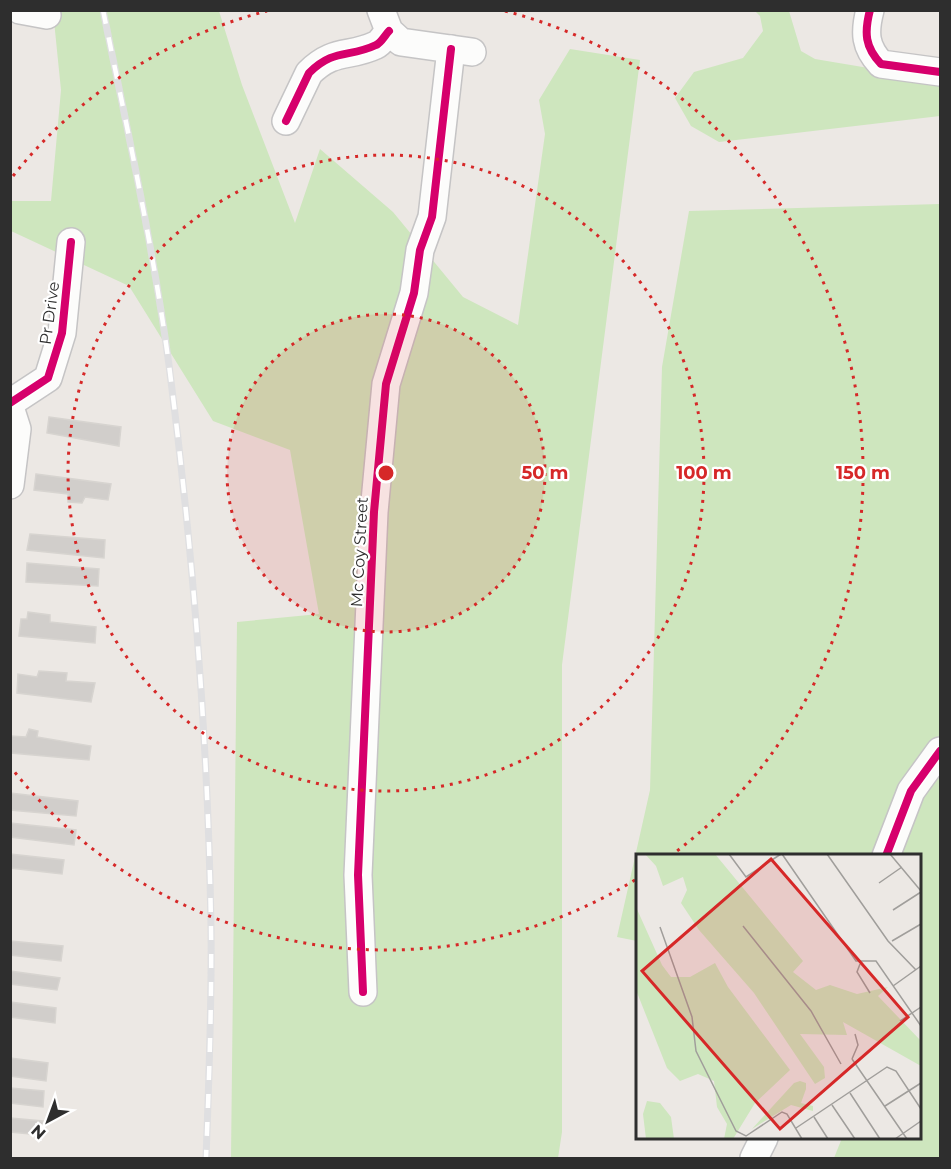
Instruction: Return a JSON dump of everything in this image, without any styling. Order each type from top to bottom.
[{"type":"street","points":[[20,10],[47,15]]},
{"type":"street","points":[[870,10],[865,34],[869,51],[880,64],[940,72]]},
{"type":"street","points":[[286,121],[309,73],[333,55],[377,45],[385,21]]},
{"type":"street","name":"Mc Coy Street","points":[[363,992],[358,875],[374,512],[386,384],[414,293],[420,250],[432,218],[461,51],[401,42],[385,21]]},
{"type":"street","name":"Pr Drive","points":[[10,405],[48,378],[62,333],[71,242]]},
{"type":"street","points":[[10,405],[17,429],[10,485]]},
{"type":"street","points":[[886,854],[911,792],[940,751]]},
{"type":"street","points":[[754,1158],[763,1139]]},
{"type":"green space","points":[[53,11],[219,11],[242,85],[295,223],[320,149],[393,212],[463,297],[518,325],[545,134],[539,100],[570,49],[640,60],[562,665],[562,1132],[558,1158],[231,1158],[237,622],[319,614],[290,450],[213,421],[129,286],[11,231],[10,201],[51,201],[61,90]]},
{"type":"green space","points":[[755,11],[789,11],[801,51],[815,59],[940,80],[940,116],[719,142],[691,126],[675,98],[694,72],[743,58],[763,31],[760,16]]},
{"type":"green space","points":[[940,204],[940,1158],[834,1158],[842,1139],[921,1139],[921,854],[636,854],[636,941],[617,937],[650,790],[662,367],[689,211]]},
{"type":"building","points":[[49,417],[121,427],[119,446],[47,433]]},
{"type":"building","points":[[36,474],[111,484],[108,500],[85,497],[82,503],[68,502],[68,494],[34,490]]},
{"type":"building","points":[[30,534],[105,540],[104,558],[27,550]]},
{"type":"building","points":[[27,563],[99,569],[98,586],[26,582]]},
{"type":"building","points":[[28,612],[50,615],[50,622],[96,627],[95,643],[19,636],[21,619],[27,619]]},
{"type":"building","points":[[39,671],[67,673],[66,681],[95,683],[91,702],[17,693],[18,674],[37,677]]},
{"type":"building","points":[[29,729],[38,731],[37,737],[91,746],[89,760],[11,753],[11,736],[26,737]]},
{"type":"building","points":[[10,793],[78,801],[76,816],[10,810]]},
{"type":"building","points":[[10,823],[76,830],[74,845],[10,837]]},
{"type":"building","points":[[10,854],[64,860],[62,874],[10,868]]},
{"type":"building","points":[[10,941],[63,946],[61,961],[10,955]]},
{"type":"building","points":[[10,971],[60,978],[57,990],[10,984]]},
{"type":"building","points":[[10,1002],[56,1008],[55,1023],[10,1017]]},
{"type":"building","points":[[10,1058],[48,1063],[46,1081],[10,1076]]},
{"type":"building","points":[[10,1088],[44,1091],[43,1107],[10,1103]]},
{"type":"building","points":[[10,1118],[43,1121],[41,1135],[10,1132]]},
{"type":"railway","points":[[103,10],[163,320],[178,435],[192,575],[207,786],[211,926],[211,1013],[206,1158]]},
{"type":"cycle path","points":[[870,10],[867,39],[872,52],[881,64],[940,72]]},
{"type":"cycle path","points":[[286,121],[309,73],[318,65],[334,57],[376,45],[389,31]]},
{"type":"cycle path","points":[[363,992],[358,875],[374,512],[386,384],[414,293],[420,250],[432,217],[451,49]]},
{"type":"cycle path","points":[[10,403],[48,378],[62,333],[71,242]]},
{"type":"cycle path","points":[[887,854],[911,791],[940,751]]}]
